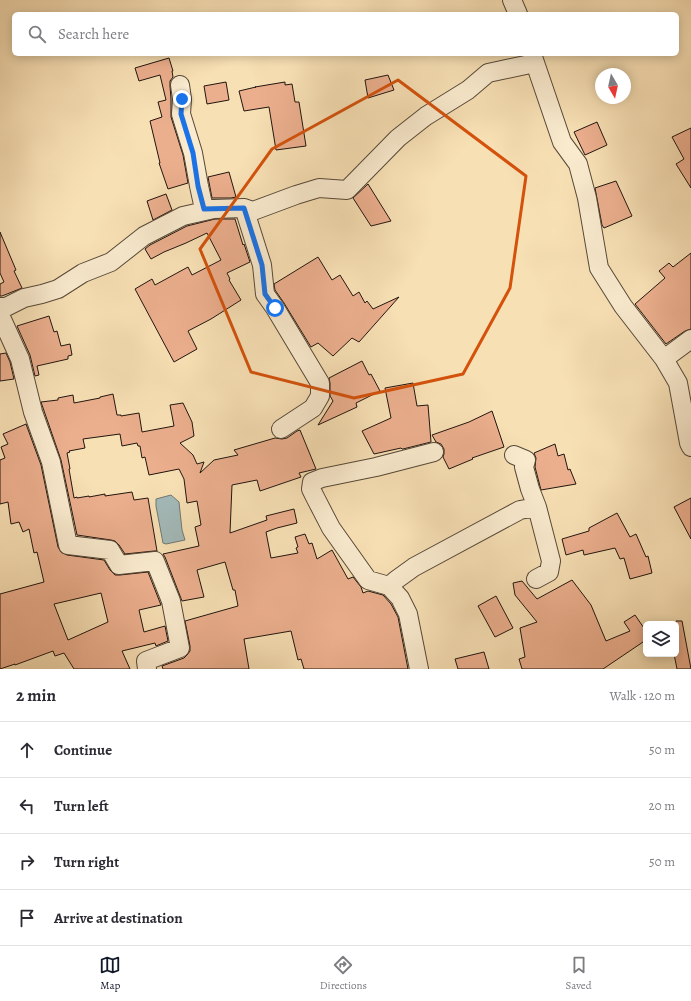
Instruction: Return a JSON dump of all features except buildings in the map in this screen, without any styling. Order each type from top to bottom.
[{"type":"street","points":[[512,0],[517,12]]},
{"type":"street","points":[[180,85],[182,99],[181,114],[193,153],[198,186],[204,209],[244,208],[253,211],[319,188],[347,190],[398,138],[426,116],[468,90],[488,73],[534,59],[562,142],[578,164],[587,198],[599,268],[623,306],[664,359],[678,383],[688,443],[691,447]]},
{"type":"street","points":[[244,208],[262,265],[265,294],[320,383],[320,396],[313,408],[281,430]]},
{"type":"street","points":[[0,307],[6,307],[24,298],[58,289],[83,273],[111,262],[144,236],[183,216],[214,209]]},
{"type":"street","points":[[0,316],[20,359],[33,412],[51,462],[68,545],[110,550],[119,565],[155,561],[171,601],[180,648],[146,661],[147,669]]},
{"type":"street","points":[[664,359],[691,338]]},
{"type":"street","points":[[419,669],[408,614],[400,598],[389,586],[368,580],[331,528],[311,488],[312,482],[322,478],[376,467],[434,452]]},
{"type":"street","points":[[514,455],[526,460],[524,467],[537,507],[550,561],[549,572],[536,579]]},
{"type":"street","points":[[389,586],[414,567],[520,510],[537,507]]},
{"type":"highlighted area","points":[[398,80],[526,176],[510,288],[463,374],[354,398],[251,372],[200,249],[272,149]]},
{"type":"water","points":[[171,495],[179,502],[182,530],[185,540],[166,544],[163,543],[156,499]]},
{"type":"route","points":[[182,99],[181,114],[193,153],[198,186],[204,209],[244,208],[262,265],[265,294],[275,308]]}]
